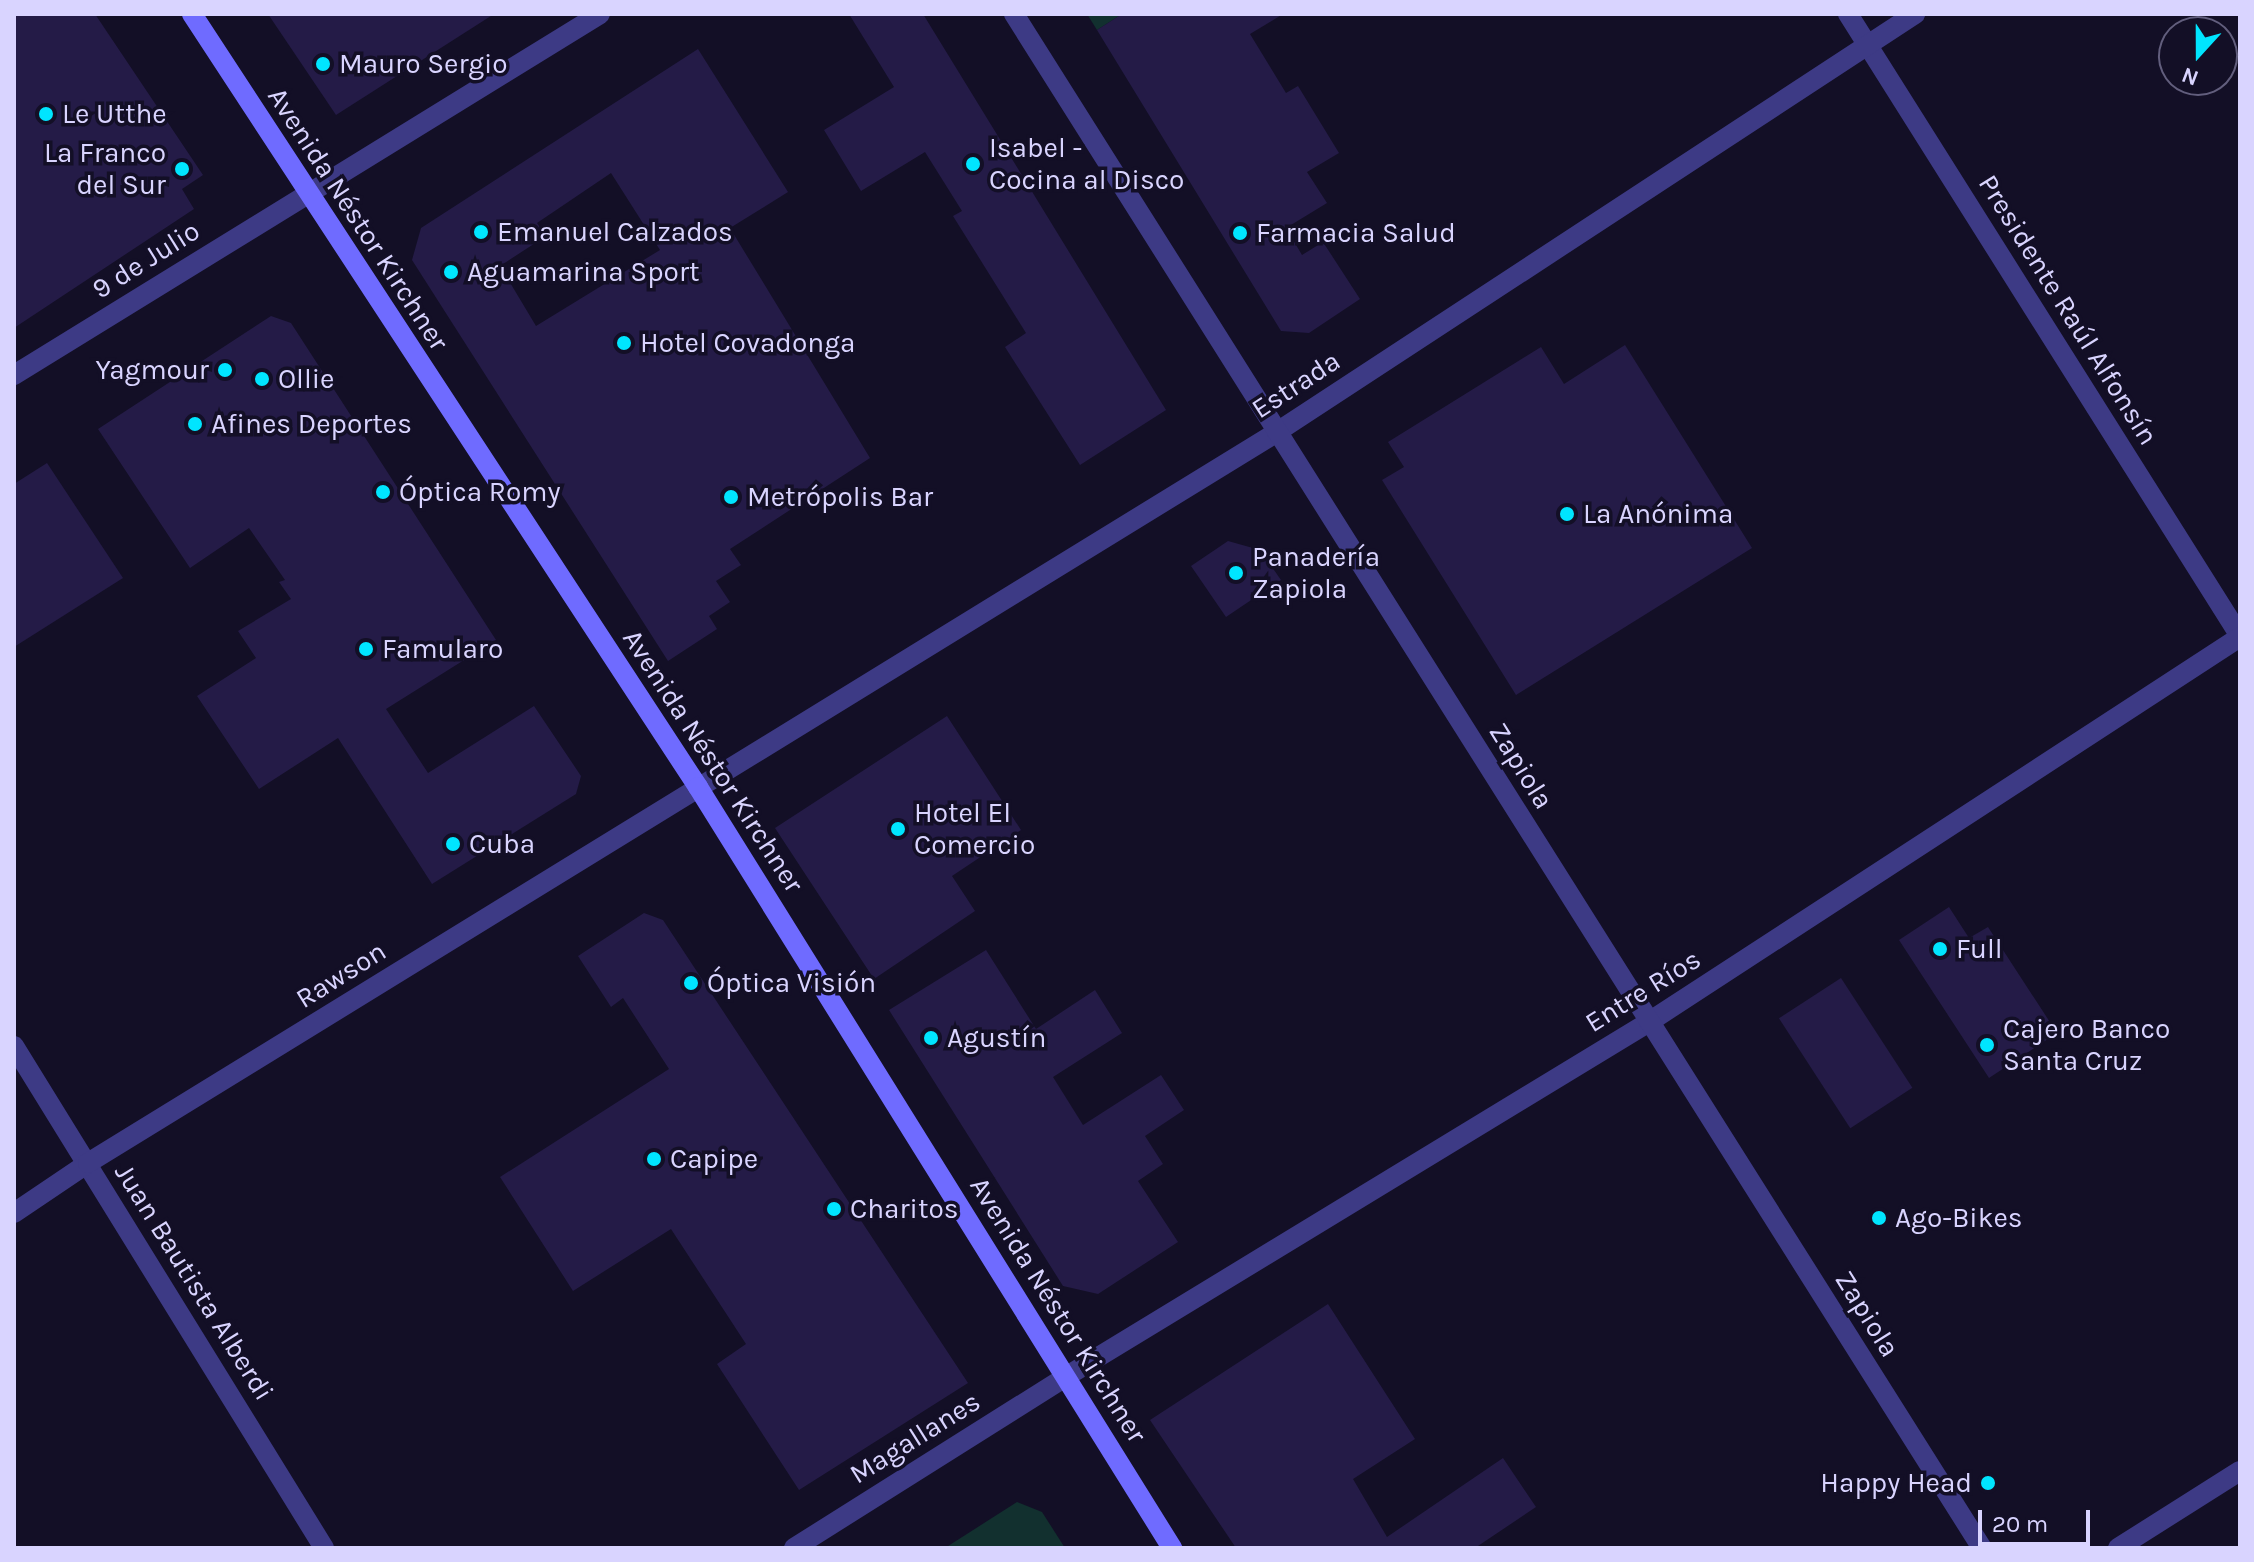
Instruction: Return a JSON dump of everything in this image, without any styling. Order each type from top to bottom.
[{"type":"main road","name":"Avenida Néstor Kirchner","points":[[192,14],[698,787],[1172,1548]]},
{"type":"street","name":"9 de Julio","points":[[14,375],[600,14]]},
{"type":"street","name":"Zapiola","points":[[1014,14],[1982,1548]]},
{"type":"street","name":"Presidente Raúl Alfonsín","points":[[1848,14],[2240,636]]},
{"type":"street","name":"Estrada","points":[[698,787],[1277,432],[1915,14]]},
{"type":"street","name":"Entre Ríos","points":[[1067,1376],[1649,1022],[2240,636]]},
{"type":"street","name":"Rawson","points":[[14,1213],[88,1163],[698,787]]},
{"type":"street","name":"Juan Bautista Alberdi","points":[[14,1046],[324,1548]]},
{"type":"street","name":"Magallanes","points":[[794,1548],[1067,1376]]},
{"type":"street","points":[[2118,1548],[2240,1471]]},
{"type":"green space","points":[[1087,14],[1122,14],[1097,30]]},
{"type":"green space","points":[[1017,1502],[1042,1512],[1065,1548],[945,1548]]},
{"type":"building","points":[[14,14],[95,14],[203,175],[182,189],[194,209],[14,328]]},
{"type":"building","points":[[268,14],[494,14],[336,115]]},
{"type":"building","points":[[849,14],[923,14],[1166,410],[1080,465],[1005,347],[1026,333],[953,216],[962,211],[925,152],[861,191],[824,130],[894,87]]},
{"type":"building","points":[[1122,14],[1283,14],[1250,34],[1286,93],[1298,86],[1339,153],[1307,172],[1327,203],[1286,228],[1302,255],[1323,242],[1360,299],[1309,333],[1281,331],[1097,30]]},
{"type":"building","points":[[698,49],[788,192],[730,228],[870,458],[730,549],[741,565],[716,581],[730,602],[709,616],[717,629],[668,661],[412,260],[421,228]],"holes":[[[611,173],[660,250],[536,326],[500,266],[546,236],[537,223]]]},
{"type":"building","points":[[271,316],[291,323],[496,640],[386,709],[428,773],[534,706],[581,776],[576,794],[432,884],[338,738],[259,789],[197,696],[256,658],[238,631],[291,599],[279,582],[285,580],[249,528],[190,568],[98,429]]},
{"type":"building","name":"La Anónima","points":[[1625,345],[1752,548],[1516,695],[1382,480],[1404,467],[1388,442],[1541,347],[1564,384]]},
{"type":"building","points":[[47,463],[123,578],[14,647],[14,484]]},
{"type":"building","name":"Panadería Zapiola","points":[[1228,541],[1260,550],[1281,580],[1226,617],[1191,566]]},
{"type":"building","name":"Hotel El Comercio","points":[[947,716],[1021,830],[952,876],[975,911],[874,979],[775,828]]},
{"type":"building","points":[[1949,907],[1969,938],[1988,927],[2057,1033],[1989,1078],[1899,940]]},
{"type":"building","points":[[644,913],[663,920],[968,1383],[799,1490],[717,1364],[746,1344],[671,1229],[573,1291],[500,1177],[669,1069],[623,998],[611,1007],[578,956]]},
{"type":"building","points":[[986,950],[1036,1029],[1095,990],[1122,1033],[1053,1077],[1083,1125],[1161,1075],[1184,1110],[1145,1136],[1163,1164],[1138,1181],[1178,1242],[1098,1294],[1063,1286],[889,1010]]},
{"type":"building","points":[[1841,978],[1912,1088],[1850,1128],[1779,1018]]},
{"type":"building","points":[[1328,1304],[1415,1439],[1353,1479],[1387,1537],[1503,1458],[1536,1507],[1475,1548],[1236,1548],[1150,1420]]},
{"type":"place","name":"Mauro Sergio","points":[[323,64]]},
{"type":"place","name":"Le Utthe","points":[[46,114]]},
{"type":"place","name":"Isabel - Cocina al Disco","points":[[973,164]]},
{"type":"place","name":"La Franco del Sur","points":[[182,169]]},
{"type":"place","name":"Emanuel Calzados","points":[[481,232]]},
{"type":"place","name":"Farmacia Salud","points":[[1240,233]]},
{"type":"place","name":"Aguamarina Sport","points":[[451,272]]},
{"type":"place","name":"Hotel Covadonga","points":[[624,343]]},
{"type":"place","name":"Yagmour","points":[[225,370]]},
{"type":"place","name":"Ollie","points":[[262,379]]},
{"type":"place","name":"Afines Deportes","points":[[195,424]]},
{"type":"place","name":"Óptica Romy","points":[[383,492]]},
{"type":"place","name":"Metrópolis Bar","points":[[731,497]]},
{"type":"place","name":"La Anónima","points":[[1567,514]]},
{"type":"place","name":"Panadería Zapiola","points":[[1236,573]]},
{"type":"place","name":"Famularo","points":[[366,649]]},
{"type":"place","name":"Hotel El Comercio","points":[[898,829]]},
{"type":"place","name":"Cuba","points":[[453,844]]},
{"type":"place","name":"Full","points":[[1940,949]]},
{"type":"place","name":"Óptica Visión","points":[[691,983]]},
{"type":"place","name":"Agustín","points":[[931,1038]]},
{"type":"place","name":"Cajero Banco Santa Cruz","points":[[1987,1045]]},
{"type":"place","name":"Capipe","points":[[654,1159]]},
{"type":"place","name":"Charitos","points":[[834,1209]]},
{"type":"place","name":"Ago-Bikes","points":[[1879,1218]]},
{"type":"place","name":"Happy Head","points":[[1988,1483]]}]
